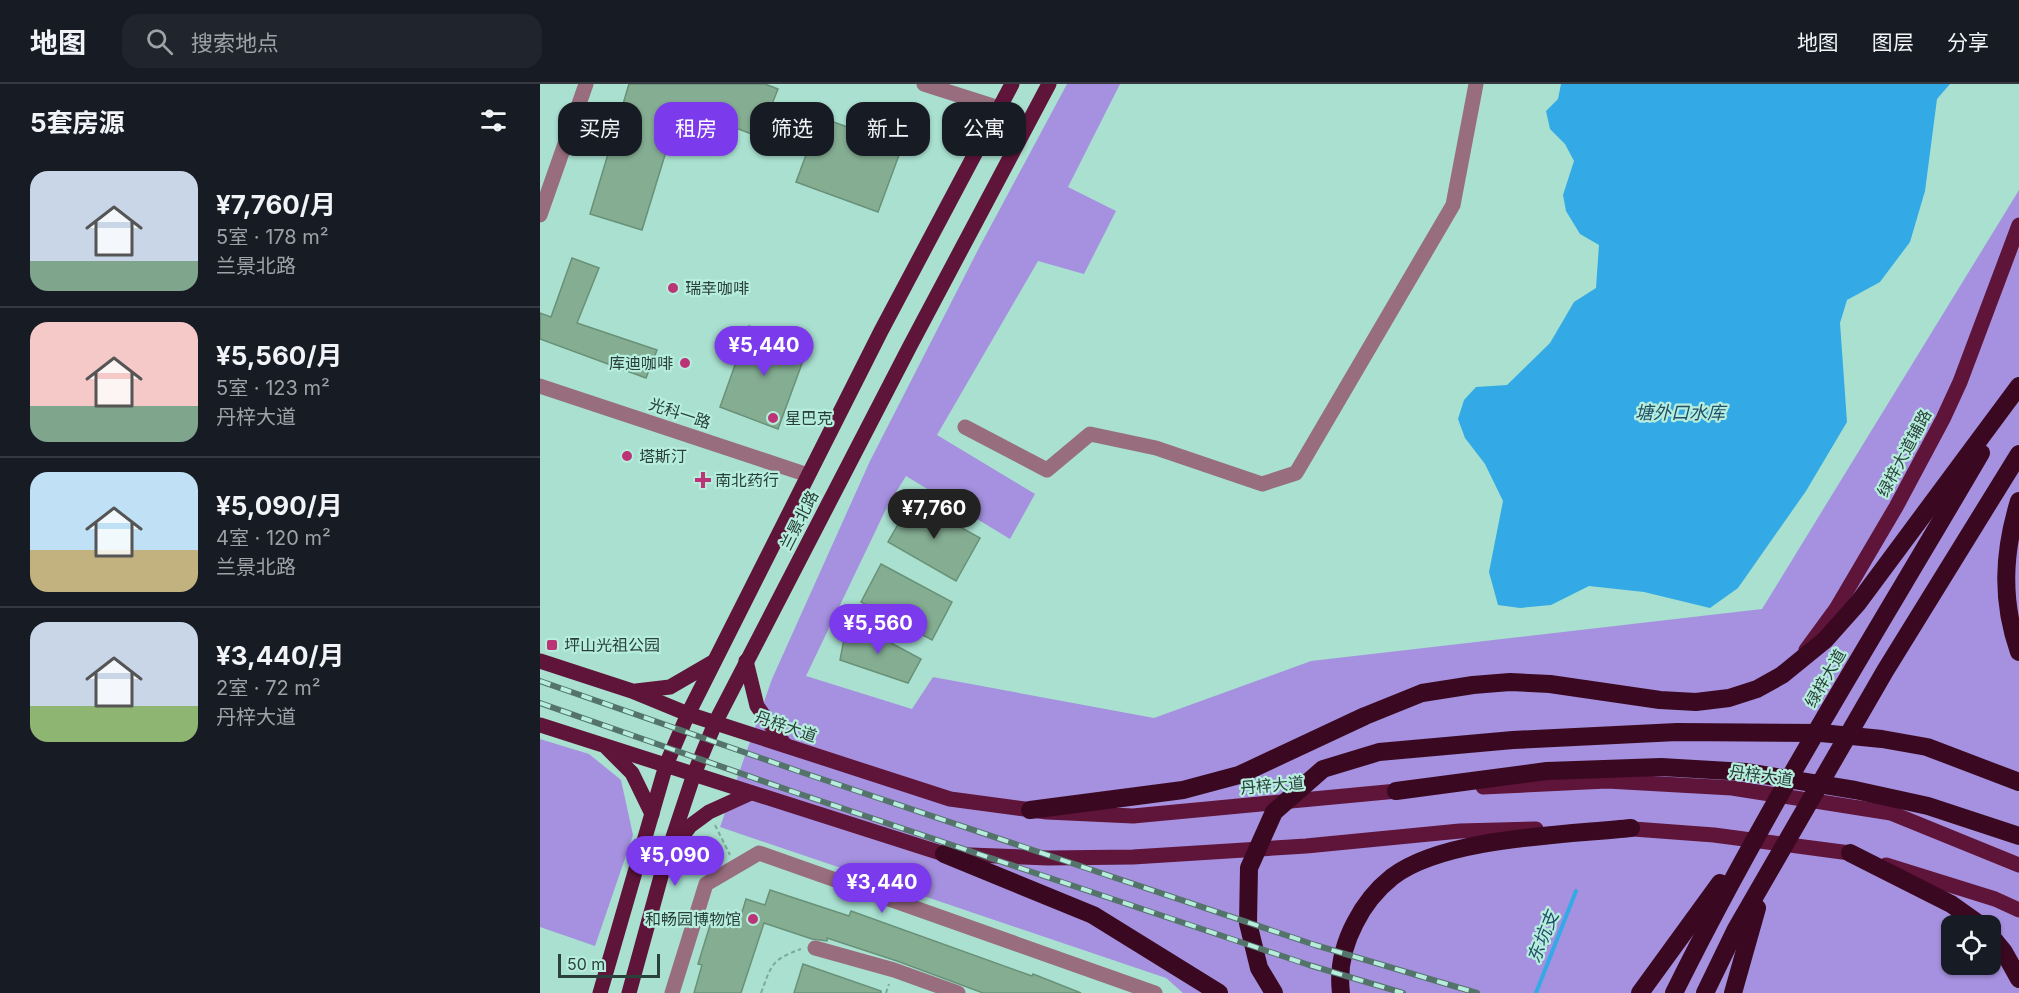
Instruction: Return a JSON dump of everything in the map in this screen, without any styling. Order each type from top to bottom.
[{"type":"highway","points":[[1030,810],[1183,790],[1239,775],[1365,716],[1422,693],[1510,682],[1550,684],[1660,700],[1696,702],[1729,698],[1756,689],[1782,675],[1825,640],[1858,603],[2019,387]]},
{"type":"highway","name":"绿梓大道","points":[[1706,913],[1761,829],[1860,655],[2019,387]]},
{"type":"highway","points":[[1705,993],[1742,933],[1766,876],[1885,671],[2019,454]]},
{"type":"highway","points":[[2019,501],[2006,556],[2006,592],[2010,627],[2019,652]]},
{"type":"highway","points":[[1274,993],[1259,968],[1248,923],[1249,868],[1274,812],[1323,769],[1379,752],[1513,741],[1677,732],[1821,733],[1882,739],[1927,747],[2019,782]]},
{"type":"highway","points":[[1396,791],[1547,771],[1661,767],[1746,772],[1855,789],[1928,806],[2019,836]]},
{"type":"highway","points":[[1341,993],[1343,955],[1350,932],[1362,909],[1393,877],[1410,866],[1434,856],[1494,842],[1631,828]]},
{"type":"highway","points":[[1850,853],[1951,904],[1966,915]]},
{"type":"highway","points":[[944,854],[1093,915],[1219,993]]},
{"type":"highway","points":[[1640,993],[1706,913]]},
{"type":"highway","points":[[1674,993],[1706,913]]},
{"type":"highway","points":[[1733,993],[1742,933]]},
{"type":"highway","points":[[2001,948],[2019,979]]},
{"type":"main road","name":"兰景北路","points":[[1002,102],[1012,84]]},
{"type":"main road","name":"兰景北路","points":[[629,993],[666,858],[694,774],[716,721],[910,346],[1049,84]]},
{"type":"main road","name":"兰景北路","points":[[600,993],[666,765],[688,714],[881,331],[974,156]]},
{"type":"main road","name":"绿梓大道辅路","points":[[1782,675],[1812,643],[1836,609],[1920,463],[1960,382],[2019,225]]},
{"type":"main road","points":[[2006,592],[2019,544]]},
{"type":"main road","name":"丹梓大道","points":[[540,661],[632,691],[688,714],[716,721],[950,799],[1030,810],[1133,816],[1396,791],[1607,781],[1732,788],[1891,813],[2019,865]]},
{"type":"main road","points":[[746,661],[757,706],[785,745]]},
{"type":"main road","points":[[632,691],[670,687],[713,662]]},
{"type":"main road","points":[[540,725],[944,854],[1048,858],[1133,857],[1306,846],[1460,831],[1631,828],[1714,835],[1850,853],[1995,899],[2019,910]]},
{"type":"main road","points":[[605,746],[632,773],[652,814]]},
{"type":"main road","points":[[666,858],[690,826],[709,812],[751,793]]},
{"type":"main road","points":[[636,871],[660,878]]},
{"type":"street","points":[[540,215],[586,84]]},
{"type":"street","points":[[924,84],[980,102]]},
{"type":"street","points":[[964,427],[1047,471],[1090,434],[1156,448],[1262,484],[1296,473],[1453,205],[1476,84]]},
{"type":"street","name":"光科一路","points":[[540,386],[808,475]]},
{"type":"street","points":[[672,993],[706,884],[759,853],[1155,993]]},
{"type":"street","points":[[815,948],[894,970],[958,993]]},
{"type":"path","points":[[709,812],[736,866]]},
{"type":"path","points":[[761,993],[771,966],[780,957],[803,948],[815,948]]},
{"type":"shaded area","points":[[1067,84],[1120,84],[1068,187],[1116,211],[1084,274],[1038,261],[937,435],[1035,494],[1010,539],[906,476],[887,507],[806,676],[912,709],[933,677],[1154,718],[1311,661],[1762,609],[2019,190],[2019,993],[1183,993],[1166,978],[720,827],[772,679],[870,461],[980,246]]},
{"type":"shaded area","points":[[540,739],[589,754],[621,780],[633,835],[595,946],[540,927]]},
{"type":"water","name":"塘外口水库","points":[[1561,84],[1950,84],[1937,99],[1925,191],[1910,242],[1880,282],[1847,300],[1840,323],[1847,422],[1806,491],[1738,588],[1710,608],[1644,592],[1589,586],[1551,605],[1520,608],[1498,605],[1489,572],[1503,501],[1485,464],[1465,438],[1458,419],[1464,400],[1476,387],[1507,385],[1550,343],[1574,302],[1596,288],[1599,245],[1580,234],[1566,211],[1563,195],[1574,161],[1565,144],[1550,129],[1546,111],[1558,99]]},
{"type":"building","points":[[629,84],[765,84],[778,89],[773,102],[750,102],[750,133],[738,129],[738,102],[654,102],[654,156],[665,156],[642,230],[590,214],[607,156],[642,156],[642,102],[624,102]]},
{"type":"building","points":[[834,122],[846,127],[846,156],[899,156],[878,212],[796,182],[806,156],[834,156]]},
{"type":"building","points":[[572,258],[599,268],[577,323],[657,350],[646,378],[540,339],[540,313],[551,317]]},
{"type":"building","points":[[749,326],[808,347],[778,429],[720,407]]},
{"type":"building","points":[[912,500],[980,538],[956,581],[888,542]]},
{"type":"building","points":[[881,564],[952,602],[932,640],[861,602]]},
{"type":"building","points":[[856,627],[867,630],[921,659],[908,683],[840,660],[844,639],[849,631]]},
{"type":"building","points":[[770,890],[849,916],[851,911],[1081,993],[983,993],[827,938],[827,941],[812,939],[764,923],[741,993],[694,993],[702,965],[698,964],[711,922],[719,925],[723,913],[740,919],[746,899],[765,905]]},
{"type":"building","points":[[803,964],[881,991],[881,993],[794,993]]},
{"type":"waterway","name":"东坑支","points":[[1536,993],[1576,891]]},
{"type":"railway","points":[[540,681],[801,772],[1315,945],[1477,993]]},
{"type":"railway","points":[[540,703],[794,792],[1309,965],[1403,993]]},
{"type":"place","name":"瑞幸咖啡","points":[[673,288]]},
{"type":"place","name":"库迪咖啡","points":[[685,363]]},
{"type":"place","name":"星巴克","points":[[773,418]]},
{"type":"place","name":"塔斯汀","points":[[627,456]]},
{"type":"place","name":"南北药行","points":[[703,480]]},
{"type":"place","name":"坪山光祖公园","points":[[552,645]]},
{"type":"place","name":"和畅园博物馆","points":[[753,919]]}]
